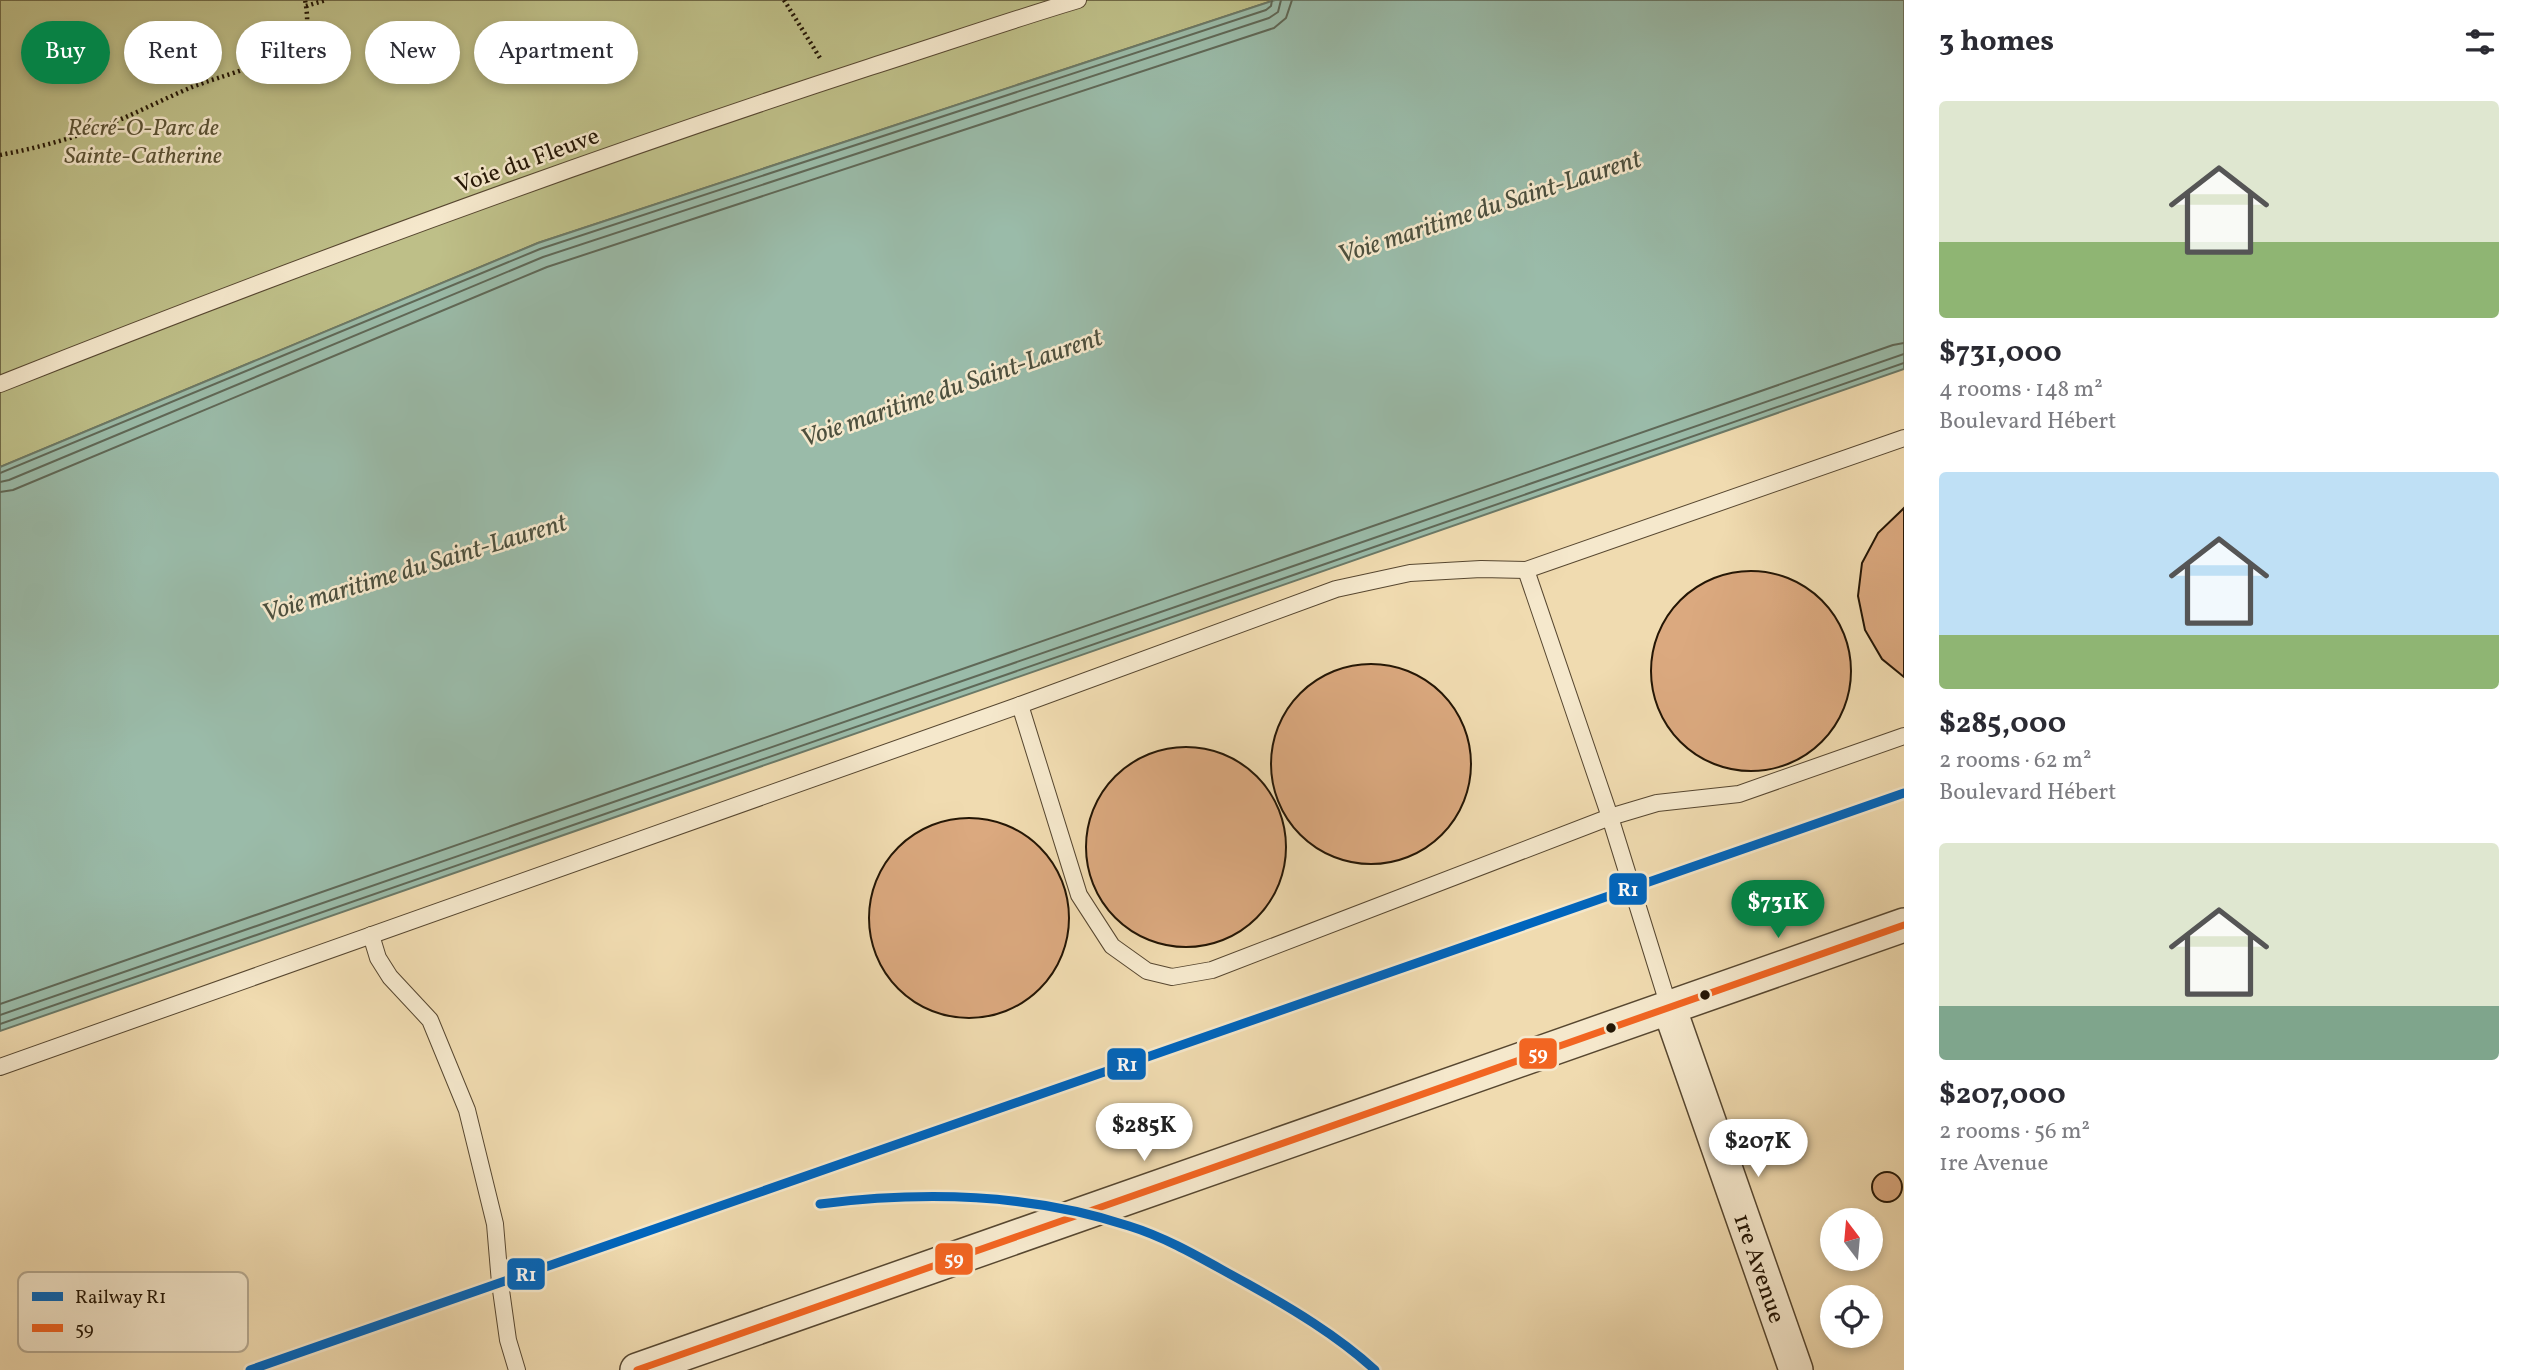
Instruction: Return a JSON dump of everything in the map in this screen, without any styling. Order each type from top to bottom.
[{"type":"street","points":[[636,1370],[1904,925]]},
{"type":"street","name":"1re Avenue","points":[[1669,1007],[1796,1370]]},
{"type":"lane","name":"Voie du Fleuve","points":[[0,384],[388,234],[655,138],[1078,0]]},
{"type":"lane","points":[[0,1067],[1020,705],[1336,589],[1410,573],[1481,569],[1526,570],[1904,439]]},
{"type":"lane","points":[[1526,570],[1610,817],[1669,1007]]},
{"type":"lane","points":[[1020,705],[1079,895],[1112,946],[1147,971],[1172,977],[1212,970],[1610,817],[1657,803],[1739,794],[1904,736]]},
{"type":"lane","points":[[371,935],[378,958],[390,977],[430,1020],[467,1110],[495,1224],[508,1340],[517,1370]]},
{"type":"path","points":[[0,155],[94,130],[194,86],[234,73],[292,48],[304,37],[305,3],[326,0]]},
{"type":"path","points":[[783,0],[833,79]]},
{"type":"green space","name":"Récré-O-Parc de Sainte-Catherine","points":[[0,0],[1275,0],[538,243],[0,467]]},
{"type":"water","name":"Voie maritime du Saint-Laurent","points":[[1275,0],[1904,0],[1904,369],[0,1031],[0,467],[538,243]]},
{"type":"building","points":[[1904,508],[1904,677],[1882,659],[1865,630],[1858,596],[1862,563],[1878,533]]},
{"type":"building","points":[[1751,571],[1771,573],[1789,579],[1822,600],[1843,633],[1849,651],[1849,691],[1843,709],[1822,742],[1789,763],[1771,769],[1751,771],[1731,769],[1713,763],[1680,742],[1659,709],[1653,691],[1651,671],[1653,651],[1659,633],[1680,600],[1713,579],[1731,573]]},
{"type":"building","points":[[1371,664],[1391,666],[1409,672],[1442,693],[1463,726],[1469,744],[1469,784],[1463,802],[1442,835],[1409,856],[1391,862],[1371,864],[1351,862],[1333,856],[1300,835],[1279,802],[1273,784],[1271,764],[1273,744],[1279,726],[1300,693],[1333,672],[1351,666]]},
{"type":"building","points":[[1186,747],[1206,749],[1224,755],[1257,776],[1278,809],[1284,827],[1284,867],[1278,885],[1257,918],[1224,939],[1206,945],[1186,947],[1166,945],[1148,939],[1115,918],[1094,885],[1088,867],[1086,847],[1088,827],[1094,809],[1115,776],[1148,755],[1166,749]]},
{"type":"building","points":[[969,818],[989,820],[1007,826],[1040,847],[1061,880],[1067,898],[1067,938],[1061,956],[1040,989],[1007,1010],[989,1016],[969,1018],[949,1016],[931,1010],[898,989],[877,956],[871,938],[869,918],[871,898],[877,880],[898,847],[931,826],[949,820]]},
{"type":"building","points":[[1887,1172],[1893,1173],[1901,1181],[1901,1193],[1893,1201],[1887,1202],[1881,1201],[1873,1193],[1872,1187],[1873,1181],[1881,1173]]},
{"type":"rail line","name":"R1","points":[[250,1370],[1904,793]]},
{"type":"rail line","name":"R1","points":[[820,1204],[898,1197],[976,1198],[1053,1207],[1129,1226],[1190,1252],[1281,1303],[1330,1334],[1375,1370]]},
{"type":"transit line","name":"59","points":[[637,1370],[1904,925]]}]
